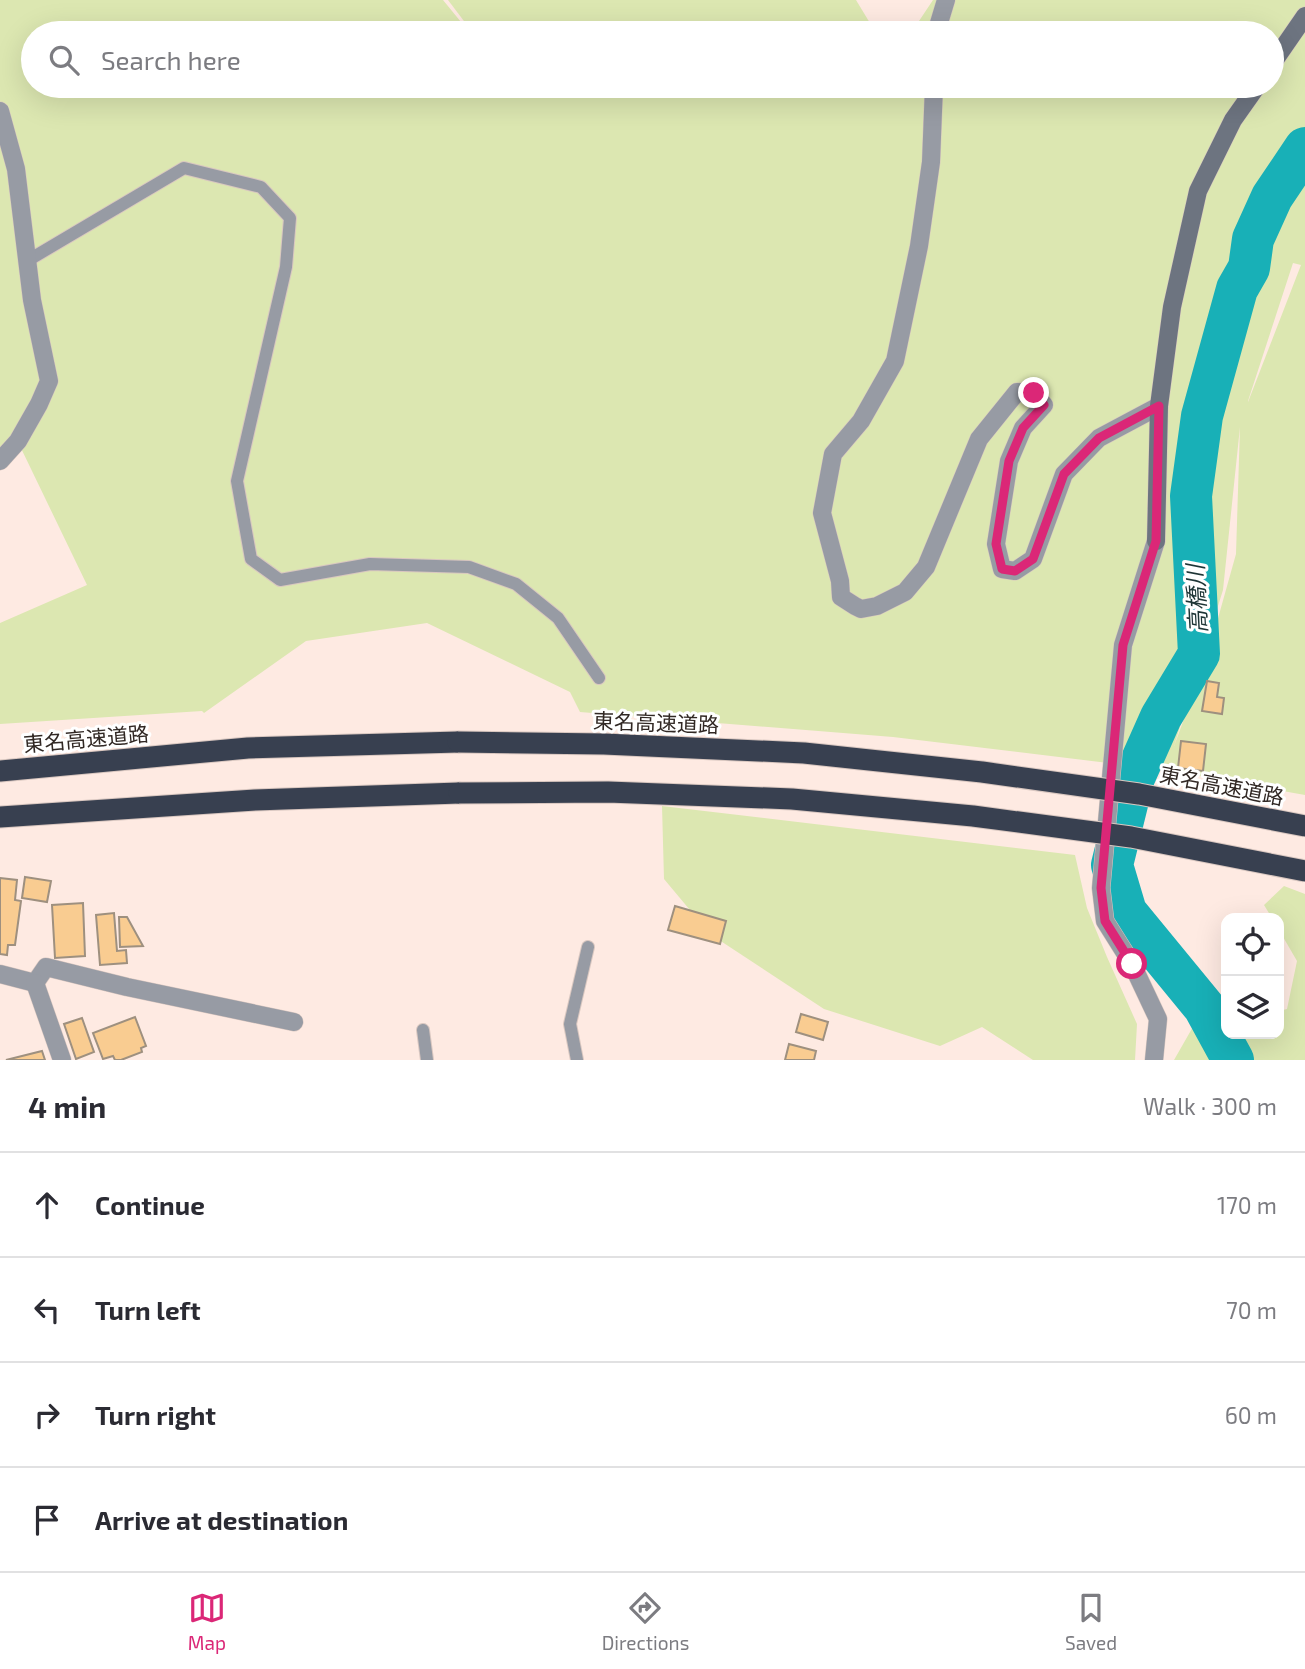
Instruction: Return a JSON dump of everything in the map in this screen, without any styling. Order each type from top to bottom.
[{"type":"highway","name":"東名高速道路","points":[[0,771],[248,748],[458,742],[604,744],[804,753],[982,772],[1139,794],[1305,826]]},
{"type":"highway","points":[[0,817],[255,800],[459,793],[608,792],[792,799],[973,816],[1131,837],[1305,871]]},
{"type":"street","points":[[940,21],[946,0]]},
{"type":"street","points":[[1284,47],[1305,16]]},
{"type":"street","points":[[934,98],[931,162],[919,246],[895,361],[860,421],[833,454],[822,513],[840,581],[841,597],[861,609],[877,606],[905,592],[926,567],[979,439],[1017,392],[1034,393],[1044,405],[1023,428],[1009,461],[996,544],[1002,569],[1015,571],[1033,559],[1064,474],[1099,438],[1159,406]]},
{"type":"street","points":[[1154,1060],[1158,1019],[1132,964],[1105,921],[1101,888],[1123,645],[1156,541],[1159,406],[1172,307],[1198,191],[1233,120],[1249,98]]},
{"type":"street","points":[[0,111],[32,300],[49,381],[18,441],[0,461]]},
{"type":"street","points":[[36,983],[46,967],[294,1022]]},
{"type":"street","points":[[0,974],[36,983]]},
{"type":"street","points":[[36,983],[62,1060]]},
{"type":"lane","points":[[27,261],[184,168],[261,187],[290,218],[286,267],[237,481],[251,559],[280,580],[370,564],[469,568],[516,584],[558,618],[598,678]]},
{"type":"lane","points":[[577,1060],[570,1024],[588,947]]},
{"type":"lane","points":[[424,1030],[426,1060]]},
{"type":"green space","points":[[0,0],[443,0],[460,21],[21,21],[21,98],[1284,98],[1284,21],[919,21],[933,0],[1305,0],[1305,795],[1166,770],[893,737],[580,712],[570,692],[427,623],[306,641],[204,713],[202,711],[0,724],[0,623],[87,585],[18,442],[0,463]],"holes":[[[1293,263],[1301,265],[1248,402]],[[1240,427],[1236,554],[1208,654],[1174,746],[1223,590]]]},
{"type":"green space","points":[[448,0],[856,0],[869,21],[464,21]]},
{"type":"green space","points":[[662,806],[1075,855],[1087,908],[1137,1024],[1135,1060],[1033,1060],[982,1027],[940,1046],[824,1009],[710,934],[664,879]]},
{"type":"green space","points":[[1284,886],[1305,894],[1305,1060],[1174,1060],[1194,1025],[1221,1020],[1221,1039],[1284,1039],[1284,1010],[1287,1009],[1297,961],[1284,939],[1284,913],[1269,913],[1264,905]]},
{"type":"building","points":[[1207,681],[1219,683],[1217,697],[1224,698],[1222,714],[1202,711]]},
{"type":"building","points":[[1181,741],[1206,744],[1203,771],[1178,768]]},
{"type":"building","points":[[25,877],[51,881],[47,902],[22,898]]},
{"type":"building","points":[[0,878],[17,880],[15,900],[21,901],[15,945],[8,945],[7,955],[0,954]]},
{"type":"building","points":[[83,903],[85,956],[55,958],[52,905]]},
{"type":"building","points":[[675,906],[726,921],[720,944],[668,930]]},
{"type":"building","points":[[114,913],[117,951],[126,950],[127,963],[100,965],[96,915]]},
{"type":"building","points":[[119,917],[127,917],[143,946],[120,947]]},
{"type":"building","points":[[801,1014],[828,1022],[823,1040],[796,1032]]},
{"type":"building","points":[[135,1017],[146,1046],[141,1048],[142,1052],[121,1060],[115,1060],[113,1056],[103,1059],[93,1033]]},
{"type":"building","points":[[82,1018],[94,1052],[76,1059],[64,1024]]},
{"type":"building","points":[[789,1044],[816,1051],[814,1060],[785,1060]]},
{"type":"building","points":[[42,1051],[45,1060],[6,1060]]},
{"type":"waterway","name":"高橋川","points":[[1233,1060],[1204,1007],[1126,912],[1112,865],[1133,780],[1161,717],[1199,654],[1191,496],[1202,416],[1237,289],[1249,268],[1253,239],[1272,197],[1305,148]]},
{"type":"route","points":[[1034,393],[1044,405],[1023,428],[1009,461],[996,544],[1002,569],[1015,571],[1033,559],[1064,474],[1099,438],[1159,406],[1156,541],[1123,645],[1101,888],[1105,921],[1132,964]]}]
